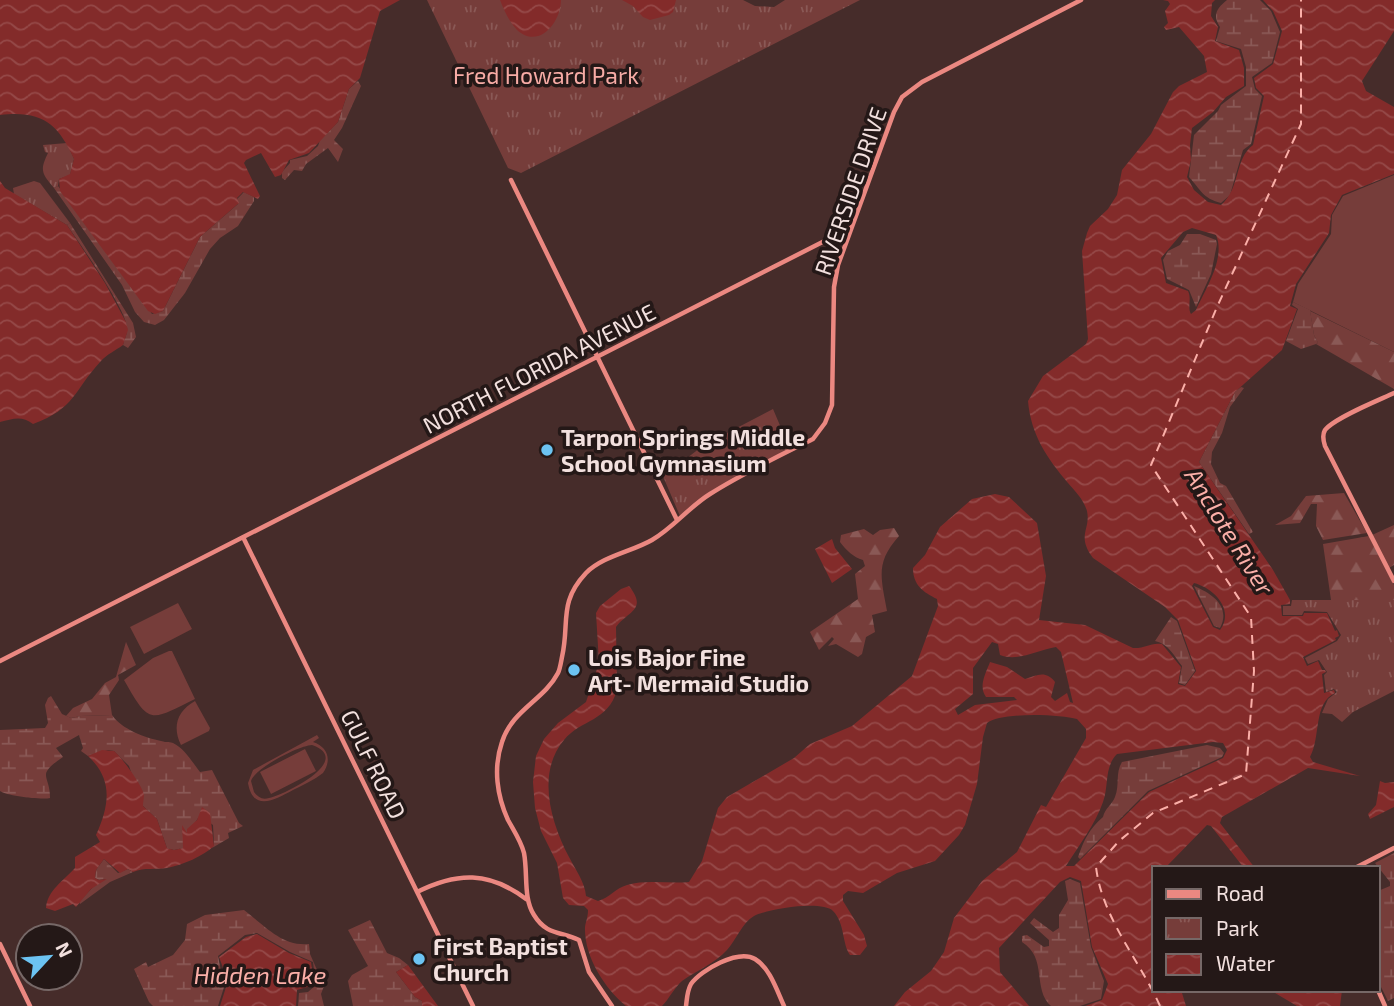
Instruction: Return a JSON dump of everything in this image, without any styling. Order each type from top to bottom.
[{"type":"street","name":"RIVERSIDE DRIVE","points":[[527,900],[527,875],[523,853],[504,809],[498,788],[497,769],[501,742],[516,716],[559,673],[570,593],[584,575],[601,562],[653,539],[711,493],[813,439],[825,423],[832,405],[834,286],[838,265],[894,112],[909,90],[1081,0]]},
{"type":"street","points":[[511,180],[677,520]]},
{"type":"street","name":"NORTH FLORIDA AVENUE","points":[[0,661],[850,228]]},
{"type":"street","points":[[835,236],[846,241]]},
{"type":"street","points":[[1394,393],[1333,423],[1323,432],[1322,438],[1394,581]]},
{"type":"street","name":"GULF ROAD","points":[[243,537],[473,1006]]},
{"type":"street","points":[[1359,866],[1394,848]]},
{"type":"street","points":[[417,892],[446,879],[473,877],[497,882],[527,900],[534,915],[546,929],[576,938],[582,944],[589,972],[612,1006]]},
{"type":"street","points":[[0,944],[30,1006]]},
{"type":"street","points":[[685,1006],[688,990],[694,981],[723,961],[743,955],[754,958],[763,966],[784,1006]]},
{"type":"green space","name":"Fred Howard Park","points":[[427,0],[743,0],[755,6],[774,7],[785,0],[860,0],[521,173],[508,168]]},
{"type":"green space","points":[[1227,0],[1260,0],[1271,11],[1280,32],[1272,63],[1252,77],[1255,89],[1262,96],[1251,144],[1243,150],[1230,195],[1221,203],[1206,196],[1189,177],[1194,135],[1221,105],[1246,86],[1246,67],[1241,49],[1216,41],[1220,27],[1216,19],[1217,12]]},
{"type":"green space","points":[[358,81],[361,86],[334,140],[343,149],[338,162],[328,148],[306,164],[302,171],[294,170],[285,180],[282,178],[282,172],[290,160],[307,156],[338,122],[349,89]]},
{"type":"green space","points":[[67,143],[74,159],[70,175],[59,179],[58,186],[54,188],[43,171],[48,153],[43,145]]},
{"type":"green space","points":[[1394,175],[1394,352],[1293,302],[1298,284],[1331,234],[1332,215],[1343,196]]},
{"type":"green space","points":[[34,181],[40,183],[70,223],[67,225],[14,194],[13,188]]},
{"type":"green space","points":[[58,186],[152,314],[163,311],[200,237],[238,204],[237,199],[244,192],[254,197],[254,201],[238,226],[220,238],[210,249],[185,293],[164,320],[155,325],[144,322],[135,312],[122,285],[54,188]]},
{"type":"green space","points":[[70,223],[133,323],[136,337],[128,348],[123,345],[127,330],[120,309],[67,225]]},
{"type":"green space","points":[[1187,234],[1200,234],[1216,240],[1217,244],[1211,274],[1196,307],[1189,290],[1167,279],[1163,260],[1168,251],[1180,245]]},
{"type":"green space","points":[[1293,302],[1310,310],[1318,343],[1301,349],[1286,341],[1298,309],[1292,305]]},
{"type":"green space","points":[[1310,311],[1394,352],[1394,389],[1316,344],[1318,343]]},
{"type":"green space","points":[[1241,387],[1244,388],[1230,407],[1222,433],[1212,452],[1211,464],[1220,483],[1226,486],[1253,532],[1249,534],[1199,462],[1235,392]]},
{"type":"green space","points":[[773,409],[790,449],[711,491],[680,516],[662,474],[704,445]]},
{"type":"green space","points":[[1344,493],[1367,533],[1323,540],[1316,526],[1317,504],[1311,504],[1300,523],[1275,525],[1291,516],[1306,496]]},
{"type":"green space","points":[[1394,525],[1394,565],[1389,568],[1372,535]]},
{"type":"green space","points":[[894,528],[899,536],[886,554],[882,571],[887,611],[872,615],[875,632],[866,637],[862,654],[858,657],[836,644],[828,646],[834,639],[832,637],[819,650],[810,632],[858,599],[855,574],[865,566],[863,560],[850,553],[840,542],[841,535],[864,529],[873,535],[880,530]]},
{"type":"green space","points":[[1369,536],[1394,585],[1394,600],[1331,600],[1323,544]]},
{"type":"green space","points":[[1194,586],[1208,593],[1222,608],[1223,620],[1220,628],[1214,626]]},
{"type":"green space","points":[[1292,600],[1394,600],[1394,691],[1353,712],[1342,722],[1332,714],[1322,713],[1328,699],[1337,692],[1334,689],[1326,692],[1324,675],[1327,672],[1319,660],[1308,664],[1305,658],[1337,641],[1341,635],[1327,612],[1304,611],[1302,615],[1283,615],[1283,606],[1291,606]]},
{"type":"green space","points":[[178,603],[192,629],[144,654],[130,627]]},
{"type":"green space","points":[[1171,617],[1177,621],[1195,671],[1185,685],[1179,683],[1182,666],[1168,648],[1155,641]]},
{"type":"green space","points":[[126,642],[136,665],[118,675],[119,680],[109,695],[112,715],[71,718],[66,716],[73,708],[92,699],[105,683],[116,677]]},
{"type":"green space","points":[[172,651],[195,699],[169,712],[152,715],[140,705],[124,680],[153,658]]},
{"type":"green space","points":[[51,696],[62,714],[71,718],[112,715],[121,725],[134,732],[177,745],[200,772],[212,770],[243,826],[228,833],[229,838],[212,848],[213,825],[200,815],[187,835],[184,830],[183,848],[167,848],[157,819],[143,806],[129,766],[114,751],[108,750],[88,756],[81,751],[83,748],[79,735],[56,748],[63,757],[47,772],[50,798],[25,797],[0,791],[0,730],[45,728],[48,723],[45,705]]},
{"type":"green space","points":[[195,701],[210,728],[181,745],[177,732],[178,720],[184,710]]},
{"type":"green space","points":[[317,735],[319,738],[313,742],[322,747],[328,759],[323,773],[273,800],[260,801],[251,792],[248,783],[253,770]],"holes":[[[312,745],[323,751],[326,759],[321,768],[301,784],[267,799],[260,798],[254,792],[251,781],[254,776],[278,758]]]},
{"type":"green space","points":[[1207,745],[1220,748],[1224,753],[1222,757],[1148,791],[1080,859],[1078,857],[1088,835],[1115,797],[1122,762]]},
{"type":"green space","points":[[305,749],[316,771],[271,794],[260,772]]},
{"type":"green space","points":[[1394,853],[1394,998],[1388,1001],[1380,985],[1380,890],[1390,886],[1390,882],[1375,863]]},
{"type":"green space","points":[[104,859],[118,873],[128,869],[133,872],[110,882],[80,904],[95,885],[106,879],[95,878],[96,870]]},
{"type":"green space","points":[[1070,879],[1080,883],[1091,947],[1104,981],[1101,999],[1080,1006],[1051,1006],[1042,991],[1035,956],[1022,942],[1022,936],[1027,935],[1044,947],[1049,946],[1049,940],[1030,923],[1034,918],[1053,932],[1059,928],[1059,915],[1068,900],[1065,881]]},
{"type":"green space","points":[[244,910],[282,939],[309,944],[310,954],[324,986],[321,994],[324,1006],[298,1006],[299,993],[308,992],[316,985],[313,962],[257,933],[245,935],[218,956],[226,981],[218,1006],[153,1006],[134,969],[146,962],[148,967],[173,955],[185,940],[187,924],[205,915]]},
{"type":"green space","points":[[370,920],[387,953],[408,965],[396,972],[415,997],[422,1001],[422,1006],[353,1006],[348,981],[352,975],[368,966],[348,930]]},
{"type":"water","points":[[0,0],[400,0],[380,11],[360,78],[349,89],[338,122],[309,153],[289,160],[281,175],[275,177],[261,153],[246,160],[244,163],[260,196],[258,199],[243,192],[237,198],[239,203],[200,237],[163,311],[155,314],[148,311],[60,191],[59,179],[70,174],[74,159],[61,136],[37,117],[0,115]]},
{"type":"water","points":[[500,0],[561,0],[553,24],[541,35],[533,37],[514,27]]},
{"type":"water","points":[[622,0],[676,0],[673,12],[650,20]]},
{"type":"water","name":"Anclote River","points":[[1163,0],[1215,0],[1212,3],[1211,16],[1218,27],[1215,41],[1239,50],[1244,68],[1244,86],[1226,97],[1213,112],[1192,128],[1191,160],[1187,177],[1194,190],[1208,202],[1221,205],[1232,190],[1243,158],[1253,145],[1264,96],[1256,88],[1254,78],[1273,64],[1282,31],[1273,11],[1263,0],[1394,0],[1394,31],[1362,81],[1366,91],[1394,107],[1394,174],[1342,195],[1331,215],[1329,233],[1296,284],[1290,306],[1297,309],[1282,350],[1235,392],[1199,462],[1273,570],[1290,600],[1290,604],[1281,605],[1282,616],[1327,613],[1335,631],[1337,630],[1339,636],[1336,640],[1303,657],[1307,666],[1318,661],[1326,672],[1322,674],[1324,693],[1334,690],[1335,693],[1323,704],[1310,757],[1313,762],[1360,776],[1308,768],[1222,817],[1220,823],[1253,866],[1242,866],[1211,826],[1207,825],[1167,866],[1152,866],[1152,992],[1184,992],[1186,1006],[1085,1006],[1102,1000],[1108,984],[1092,947],[1081,881],[1070,877],[1060,882],[999,948],[1000,972],[1029,1006],[894,1006],[905,992],[931,971],[944,952],[954,918],[982,881],[1017,852],[1041,805],[1046,807],[1086,738],[1086,729],[1077,719],[1030,715],[1004,717],[987,723],[977,784],[965,825],[935,861],[897,873],[863,893],[848,891],[843,895],[843,901],[864,935],[867,946],[860,955],[850,955],[840,921],[833,911],[827,908],[807,906],[770,911],[750,919],[722,955],[682,981],[662,1006],[626,1006],[603,981],[592,960],[585,927],[588,910],[584,906],[569,905],[563,898],[557,863],[541,831],[535,808],[533,782],[536,756],[544,739],[558,723],[586,702],[599,663],[596,613],[600,606],[621,589],[629,586],[637,600],[634,610],[616,627],[617,690],[613,700],[601,714],[564,740],[550,767],[549,798],[562,844],[582,881],[586,896],[598,901],[623,886],[635,883],[689,882],[702,861],[718,808],[727,797],[794,758],[810,744],[852,726],[912,676],[938,606],[937,599],[923,591],[917,583],[913,568],[925,555],[940,527],[972,499],[995,494],[1009,497],[1037,523],[1046,576],[1039,620],[1085,625],[1133,648],[1162,644],[1181,667],[1178,684],[1185,686],[1196,671],[1178,620],[1165,607],[1093,558],[1088,550],[1085,544],[1088,518],[1086,507],[1041,445],[1028,401],[1043,376],[1086,344],[1088,339],[1082,251],[1090,226],[1108,209],[1117,195],[1122,170],[1151,134],[1173,92],[1179,86],[1207,72],[1204,56],[1179,27],[1166,30],[1164,27],[1168,23],[1165,11],[1170,4]],"holes":[[[1192,228],[1216,235],[1218,254],[1213,274],[1196,310],[1191,314],[1188,291],[1166,283],[1161,258],[1183,232]],[[1194,583],[1209,590],[1224,608],[1224,622],[1220,630],[1213,627],[1192,586]],[[992,642],[998,644],[1000,655],[1007,657],[1056,647],[1061,652],[1073,703],[1067,693],[1055,701],[1051,697],[1055,682],[1048,676],[1041,674],[1025,679],[1007,667],[990,662],[983,684],[986,697],[1014,697],[1017,700],[975,705],[958,715],[955,709],[973,694],[973,668]],[[1223,743],[1227,750],[1223,758],[1149,792],[1074,866],[1066,866],[1100,810],[1108,771],[1117,754]]]},
{"type":"water","points":[[0,181],[5,188],[67,225],[105,283],[128,330],[123,345],[103,359],[66,405],[33,424],[21,419],[0,422]]},
{"type":"water","points":[[832,539],[835,548],[852,569],[832,583],[815,549]]},
{"type":"water","points":[[102,750],[114,751],[136,779],[143,791],[143,806],[157,819],[167,848],[183,848],[182,825],[187,833],[187,829],[197,820],[202,807],[210,813],[214,846],[192,860],[163,869],[133,872],[128,869],[120,873],[104,859],[96,870],[95,878],[107,879],[91,889],[76,907],[73,904],[55,911],[46,908],[49,896],[75,868],[75,857],[100,842],[96,835],[104,814],[107,794],[102,774],[88,756]]},
{"type":"water","points":[[1380,781],[1394,782],[1394,807],[1370,819],[1368,814],[1376,805]]},
{"type":"water","name":"Hidden Lake","points":[[257,934],[289,953],[311,962],[314,985],[297,990],[296,1006],[220,1006],[228,981],[219,957],[246,937]]},
{"type":"water","points":[[408,965],[438,1006],[422,1006],[422,1001],[415,997],[396,972]]},
{"type":"water","points":[[1273,992],[1342,992],[1340,1006],[1297,1006]]},
{"type":"ferry route","points":[[1152,989],[1114,922],[1100,886],[1096,867],[1119,841],[1153,813],[1246,774],[1254,671],[1251,617],[1151,465],[1217,307],[1301,124],[1301,0]]},
{"type":"ferry route","points":[[1153,992],[1160,1006]]},
{"type":"place","name":"Tarpon Springs Middle School Gymnasium","points":[[547,450]]},
{"type":"place","name":"Lois Bajor Fine Art- Mermaid Studio","points":[[574,670]]},
{"type":"place","name":"First Baptist Church","points":[[419,959]]}]
